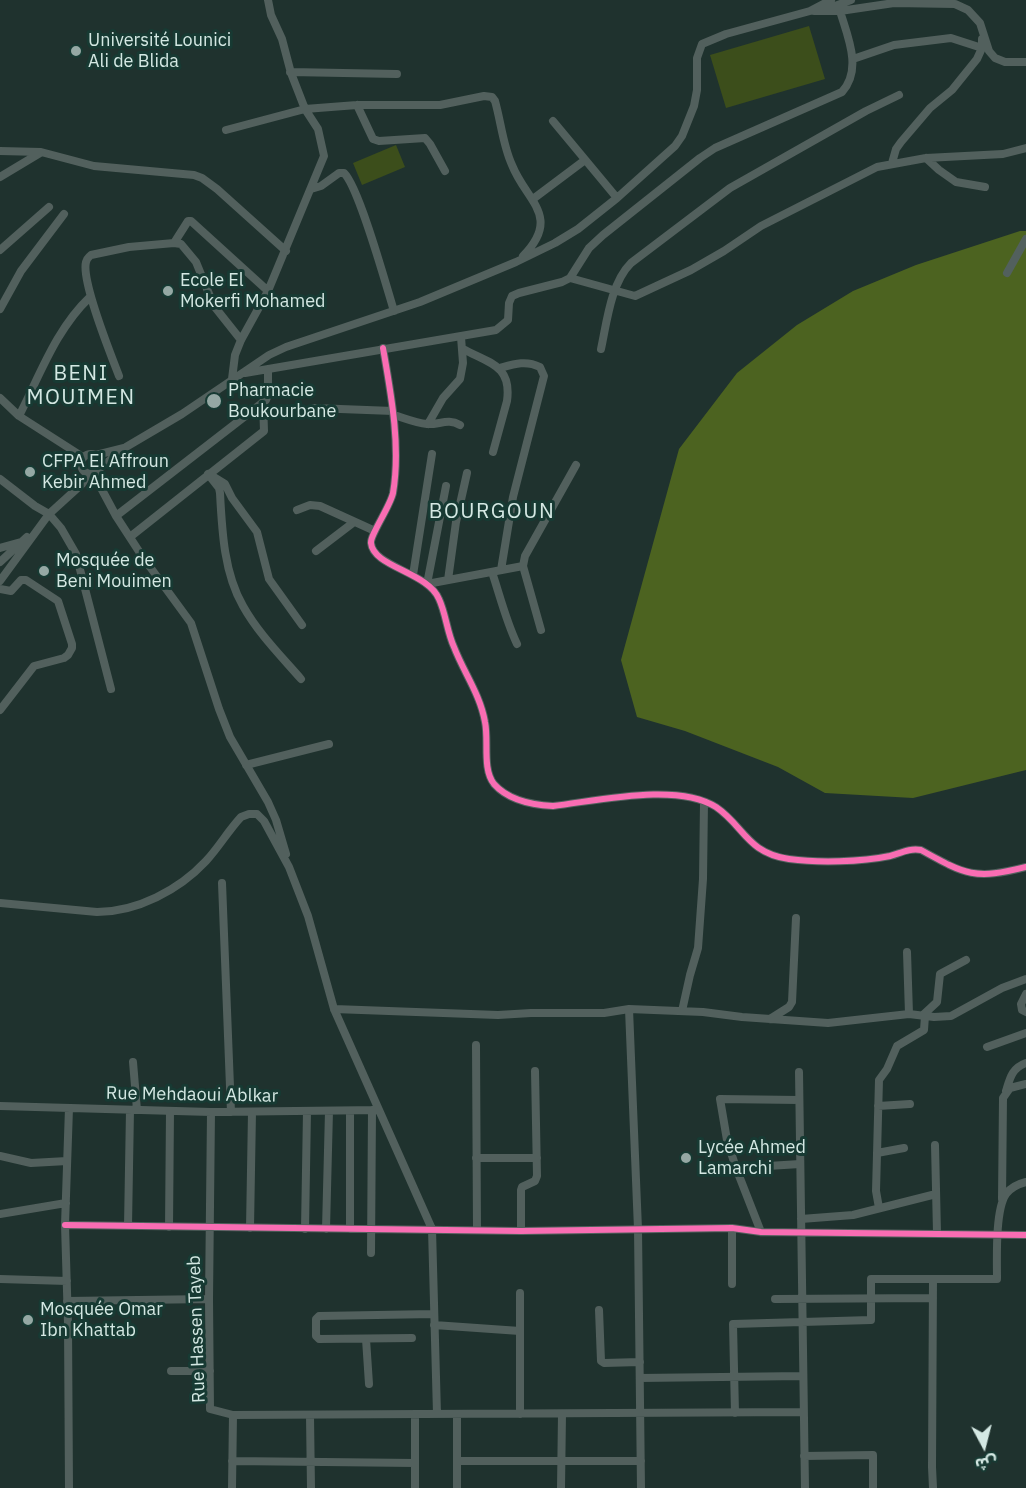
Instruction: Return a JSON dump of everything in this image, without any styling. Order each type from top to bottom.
[{"type":"street","points":[[232,380],[235,355],[241,340],[268,291],[324,156],[318,129],[305,109],[282,39],[271,15],[268,0]]},
{"type":"street","points":[[91,471],[182,414],[240,374],[286,347],[394,311],[518,261],[567,236],[617,198],[675,146],[682,136],[694,106],[697,90],[697,58],[702,44],[726,34],[810,11],[831,0]]},
{"type":"street","points":[[823,11],[851,0]]},
{"type":"street","points":[[810,11],[840,11],[894,3],[956,4],[968,10],[980,23],[989,51],[995,58],[1005,62],[1025,59]]},
{"type":"street","points":[[240,374],[382,348],[488,333],[503,326],[508,320],[510,299],[515,294],[559,284],[570,278],[589,248],[603,235],[700,158],[716,148],[842,92],[849,82],[853,59],[840,11]]},
{"type":"street","points":[[892,163],[896,149],[930,108],[960,81],[977,59],[982,48],[980,23]]},
{"type":"street","points":[[853,59],[894,45],[951,38],[982,48]]},
{"type":"street","points":[[291,72],[397,74]]},
{"type":"street","points":[[601,349],[614,291],[622,272],[631,263],[730,188],[866,111],[899,95]]},
{"type":"street","points":[[226,130],[305,109],[357,105],[440,105],[484,96],[492,97],[512,165],[537,206],[539,216],[540,234],[536,243],[518,261]]},
{"type":"street","points":[[357,105],[373,139],[379,141],[425,138],[445,171]]},
{"type":"street","points":[[553,121],[617,198]]},
{"type":"street","points":[[570,278],[635,296],[708,261],[761,226],[877,167],[952,155],[988,156],[1012,153],[1026,148]]},
{"type":"street","points":[[0,151],[41,152],[94,166],[143,169],[167,174],[186,173],[202,178],[286,251]]},
{"type":"street","points":[[0,177],[41,152]]},
{"type":"street","points":[[926,158],[956,182],[985,187]]},
{"type":"street","points":[[533,199],[585,160]]},
{"type":"street","points":[[311,189],[321,186],[339,173],[344,173],[349,177],[394,311]]},
{"type":"street","points":[[0,250],[49,207]]},
{"type":"street","points":[[0,309],[21,271],[64,214]]},
{"type":"street","points":[[174,243],[183,227],[191,221],[268,291]]},
{"type":"street","points":[[1007,273],[1026,239]]},
{"type":"street","points":[[119,376],[90,297],[85,264],[91,255],[129,247],[181,244],[191,255],[214,306],[241,340]]},
{"type":"street","points":[[19,416],[63,327],[90,297]]},
{"type":"street","points":[[428,424],[443,398],[460,380],[463,349],[461,337]]},
{"type":"street","points":[[382,348],[394,413],[394,488],[387,511],[371,538],[373,549],[391,565],[427,584],[439,599],[454,649],[480,698],[488,738],[489,773],[496,786],[506,794],[537,805],[553,806],[666,794],[704,802],[723,813],[753,845],[786,859],[831,861],[890,856],[915,849],[921,850],[956,870],[970,874],[1000,874],[1026,867]]},
{"type":"street","points":[[463,349],[500,368],[506,378],[508,393],[493,452]]},
{"type":"street","points":[[500,368],[530,363],[540,367],[544,376],[513,497],[501,570]]},
{"type":"street","points":[[117,516],[263,402],[268,395],[268,369]]},
{"type":"street","points":[[0,398],[19,416],[83,457]]},
{"type":"street","points":[[130,537],[264,430],[263,402]]},
{"type":"street","points":[[314,408],[394,413],[428,424],[453,421],[460,426]]},
{"type":"street","points":[[126,447],[96,455],[87,454],[81,463],[91,471],[130,537],[191,623],[230,737],[276,820],[289,867],[308,916],[334,1009],[376,1110],[432,1229],[437,1414]]},
{"type":"street","points":[[413,575],[432,454]]},
{"type":"street","points":[[0,581],[49,514],[77,490],[100,461],[96,455]]},
{"type":"street","points":[[541,630],[523,566],[525,556],[576,465]]},
{"type":"street","points":[[448,580],[456,522],[467,473]]},
{"type":"street","points":[[208,474],[225,484],[232,498],[257,532],[269,579],[302,625]]},
{"type":"street","points":[[208,474],[219,488],[227,563],[236,591],[252,620],[301,679]]},
{"type":"street","points":[[0,478],[35,506],[49,514],[61,528],[76,554],[111,689]]},
{"type":"street","points":[[427,584],[446,486]]},
{"type":"street","points":[[297,510],[310,506],[321,506],[375,531]]},
{"type":"street","points":[[316,551],[354,522]]},
{"type":"street","points":[[0,562],[38,528]]},
{"type":"street","points":[[0,548],[21,542]]},
{"type":"street","points":[[427,584],[523,566]]},
{"type":"street","points":[[492,572],[506,621],[517,644]]},
{"type":"street","points":[[0,589],[11,591],[21,580],[26,580],[54,597],[60,604],[72,644],[69,655],[64,658],[34,666],[0,710]]},
{"type":"street","points":[[246,765],[329,744]]},
{"type":"street","points":[[682,1011],[698,948],[703,879],[704,802]]},
{"type":"street","points":[[0,903],[97,912],[122,909],[141,903],[162,894],[204,864],[241,817],[249,814],[257,814],[264,821],[289,867]]},
{"type":"street","points":[[222,883],[231,1112]]},
{"type":"street","points":[[769,1019],[789,1008],[792,1002],[796,918]]},
{"type":"street","points":[[907,952],[909,1014]]},
{"type":"street","points":[[879,1208],[876,1191],[879,1080],[887,1069],[897,1046],[924,1030],[924,1016],[937,1002],[940,974],[966,960]]},
{"type":"street","points":[[334,1009],[498,1015],[604,1013],[629,1009],[828,1023],[909,1014],[951,1016],[1002,988],[1026,979]]},
{"type":"street","points":[[1026,994],[1021,1004],[1022,1010],[1026,1012]]},
{"type":"street","points":[[629,1009],[638,1229],[641,1488]]},
{"type":"street","points":[[987,1047],[1026,1033]]},
{"type":"street","points":[[476,1045],[477,1230]]},
{"type":"street","points":[[128,1226],[134,1110],[133,1062]]},
{"type":"street","points":[[735,1413],[733,1324],[871,1320],[871,1279],[997,1279],[998,1233],[1002,1203],[1003,1098],[1013,1072],[1017,1066],[1026,1063]]},
{"type":"street","points":[[521,1231],[521,1190],[522,1187],[536,1180],[535,1071]]},
{"type":"street","points":[[799,1072],[805,1488]]},
{"type":"street","points":[[1005,1092],[1010,1088],[1026,1084]]},
{"type":"street","points":[[761,1232],[727,1140],[720,1099],[799,1100]]},
{"type":"street","points":[[878,1106],[910,1104]]},
{"type":"street","name":"Rue Mehdaoui Ablkar","points":[[0,1106],[211,1112],[376,1110]]},
{"type":"street","points":[[69,1108],[65,1225],[69,1488]]},
{"type":"street","points":[[371,1253],[376,1110]]},
{"type":"street","points":[[169,1227],[170,1111]]},
{"type":"street","points":[[305,1229],[307,1111]]},
{"type":"street","points":[[326,1229],[329,1111]]},
{"type":"street","points":[[350,1111],[350,1229]]},
{"type":"street","name":"Rue Hassen Tayeb","points":[[211,1112],[210,1409],[232,1415],[232,1488]]},
{"type":"street","points":[[250,1228],[252,1112]]},
{"type":"street","points":[[935,1145],[937,1233]]},
{"type":"street","points":[[877,1153],[904,1148]]},
{"type":"street","points":[[0,1156],[31,1163],[67,1161]]},
{"type":"street","points":[[476,1158],[537,1158]]},
{"type":"street","points":[[736,1168],[800,1164]]},
{"type":"street","points":[[1002,1203],[1006,1194],[1015,1185],[1026,1182]]},
{"type":"street","points":[[801,1219],[853,1215],[936,1194]]},
{"type":"street","points":[[0,1214],[66,1203]]},
{"type":"street","points":[[65,1225],[521,1231],[732,1228],[761,1232],[1026,1235]]},
{"type":"street","points":[[732,1228],[732,1284]]},
{"type":"street","points":[[0,1279],[67,1281]]},
{"type":"street","points":[[933,1279],[933,1488]]},
{"type":"street","points":[[520,1293],[520,1414]]},
{"type":"street","points":[[775,1299],[933,1298]]},
{"type":"street","points":[[67,1301],[209,1299]]},
{"type":"street","points":[[600,1310],[601,1361],[604,1363],[640,1362]]},
{"type":"street","points":[[412,1338],[319,1339],[316,1336],[316,1319],[319,1316],[434,1314]]},
{"type":"street","points":[[434,1325],[520,1331]]},
{"type":"street","points":[[366,1339],[369,1384]]},
{"type":"street","points":[[171,1371],[210,1371]]},
{"type":"street","points":[[640,1378],[803,1376]]},
{"type":"street","points":[[232,1415],[803,1412]]},
{"type":"street","points":[[415,1414],[415,1488]]},
{"type":"street","points":[[561,1488],[562,1414]]},
{"type":"street","points":[[457,1415],[458,1488]]},
{"type":"street","points":[[310,1416],[311,1488]]},
{"type":"street","points":[[804,1456],[873,1455],[873,1488]]},
{"type":"street","points":[[232,1461],[415,1462]]},
{"type":"street","points":[[457,1461],[640,1461]]},
{"type":"green space","points":[[809,26],[825,79],[726,108],[710,55]]},
{"type":"green space","points":[[396,145],[405,167],[362,185],[353,163]]},
{"type":"green space","points":[[1026,231],[1026,770],[913,798],[825,793],[778,767],[685,731],[637,717],[621,660],[679,449],[737,373],[797,325],[853,291],[916,265]]},
{"type":"cycle path","points":[[383,348],[394,420],[395,475],[391,499],[371,543],[374,551],[381,558],[424,582],[439,599],[458,657],[483,712],[490,778],[506,794],[521,801],[553,806],[659,794],[700,800],[725,814],[747,838],[764,851],[789,859],[853,861],[890,856],[909,850],[921,850],[949,865],[971,873],[994,873],[1026,867]]},
{"type":"cycle path","points":[[65,1225],[521,1231],[732,1228],[761,1232],[1026,1235]]},
{"type":"place","name":"Université Lounici Ali de Blida","points":[[76,51]]},
{"type":"place","name":"Ecole El Mokerfi Mohamed","points":[[168,291]]},
{"type":"place","name":"Pharmacie Boukourbane","points":[[214,401]]},
{"type":"place","name":"CFPA El Affroun Kebir Ahmed","points":[[30,472]]},
{"type":"place","name":"Mosquée de Beni Mouimen","points":[[44,571]]},
{"type":"place","name":"Lycée Ahmed Lamarchi","points":[[686,1158]]},
{"type":"place","name":"Mosquée Omar Ibn Khattab","points":[[28,1320]]},
{"type":"district","name":"BENI MOUIMEN","points":[[81,386]]},
{"type":"district","name":"BOURGOUN","points":[[492,512]]}]
